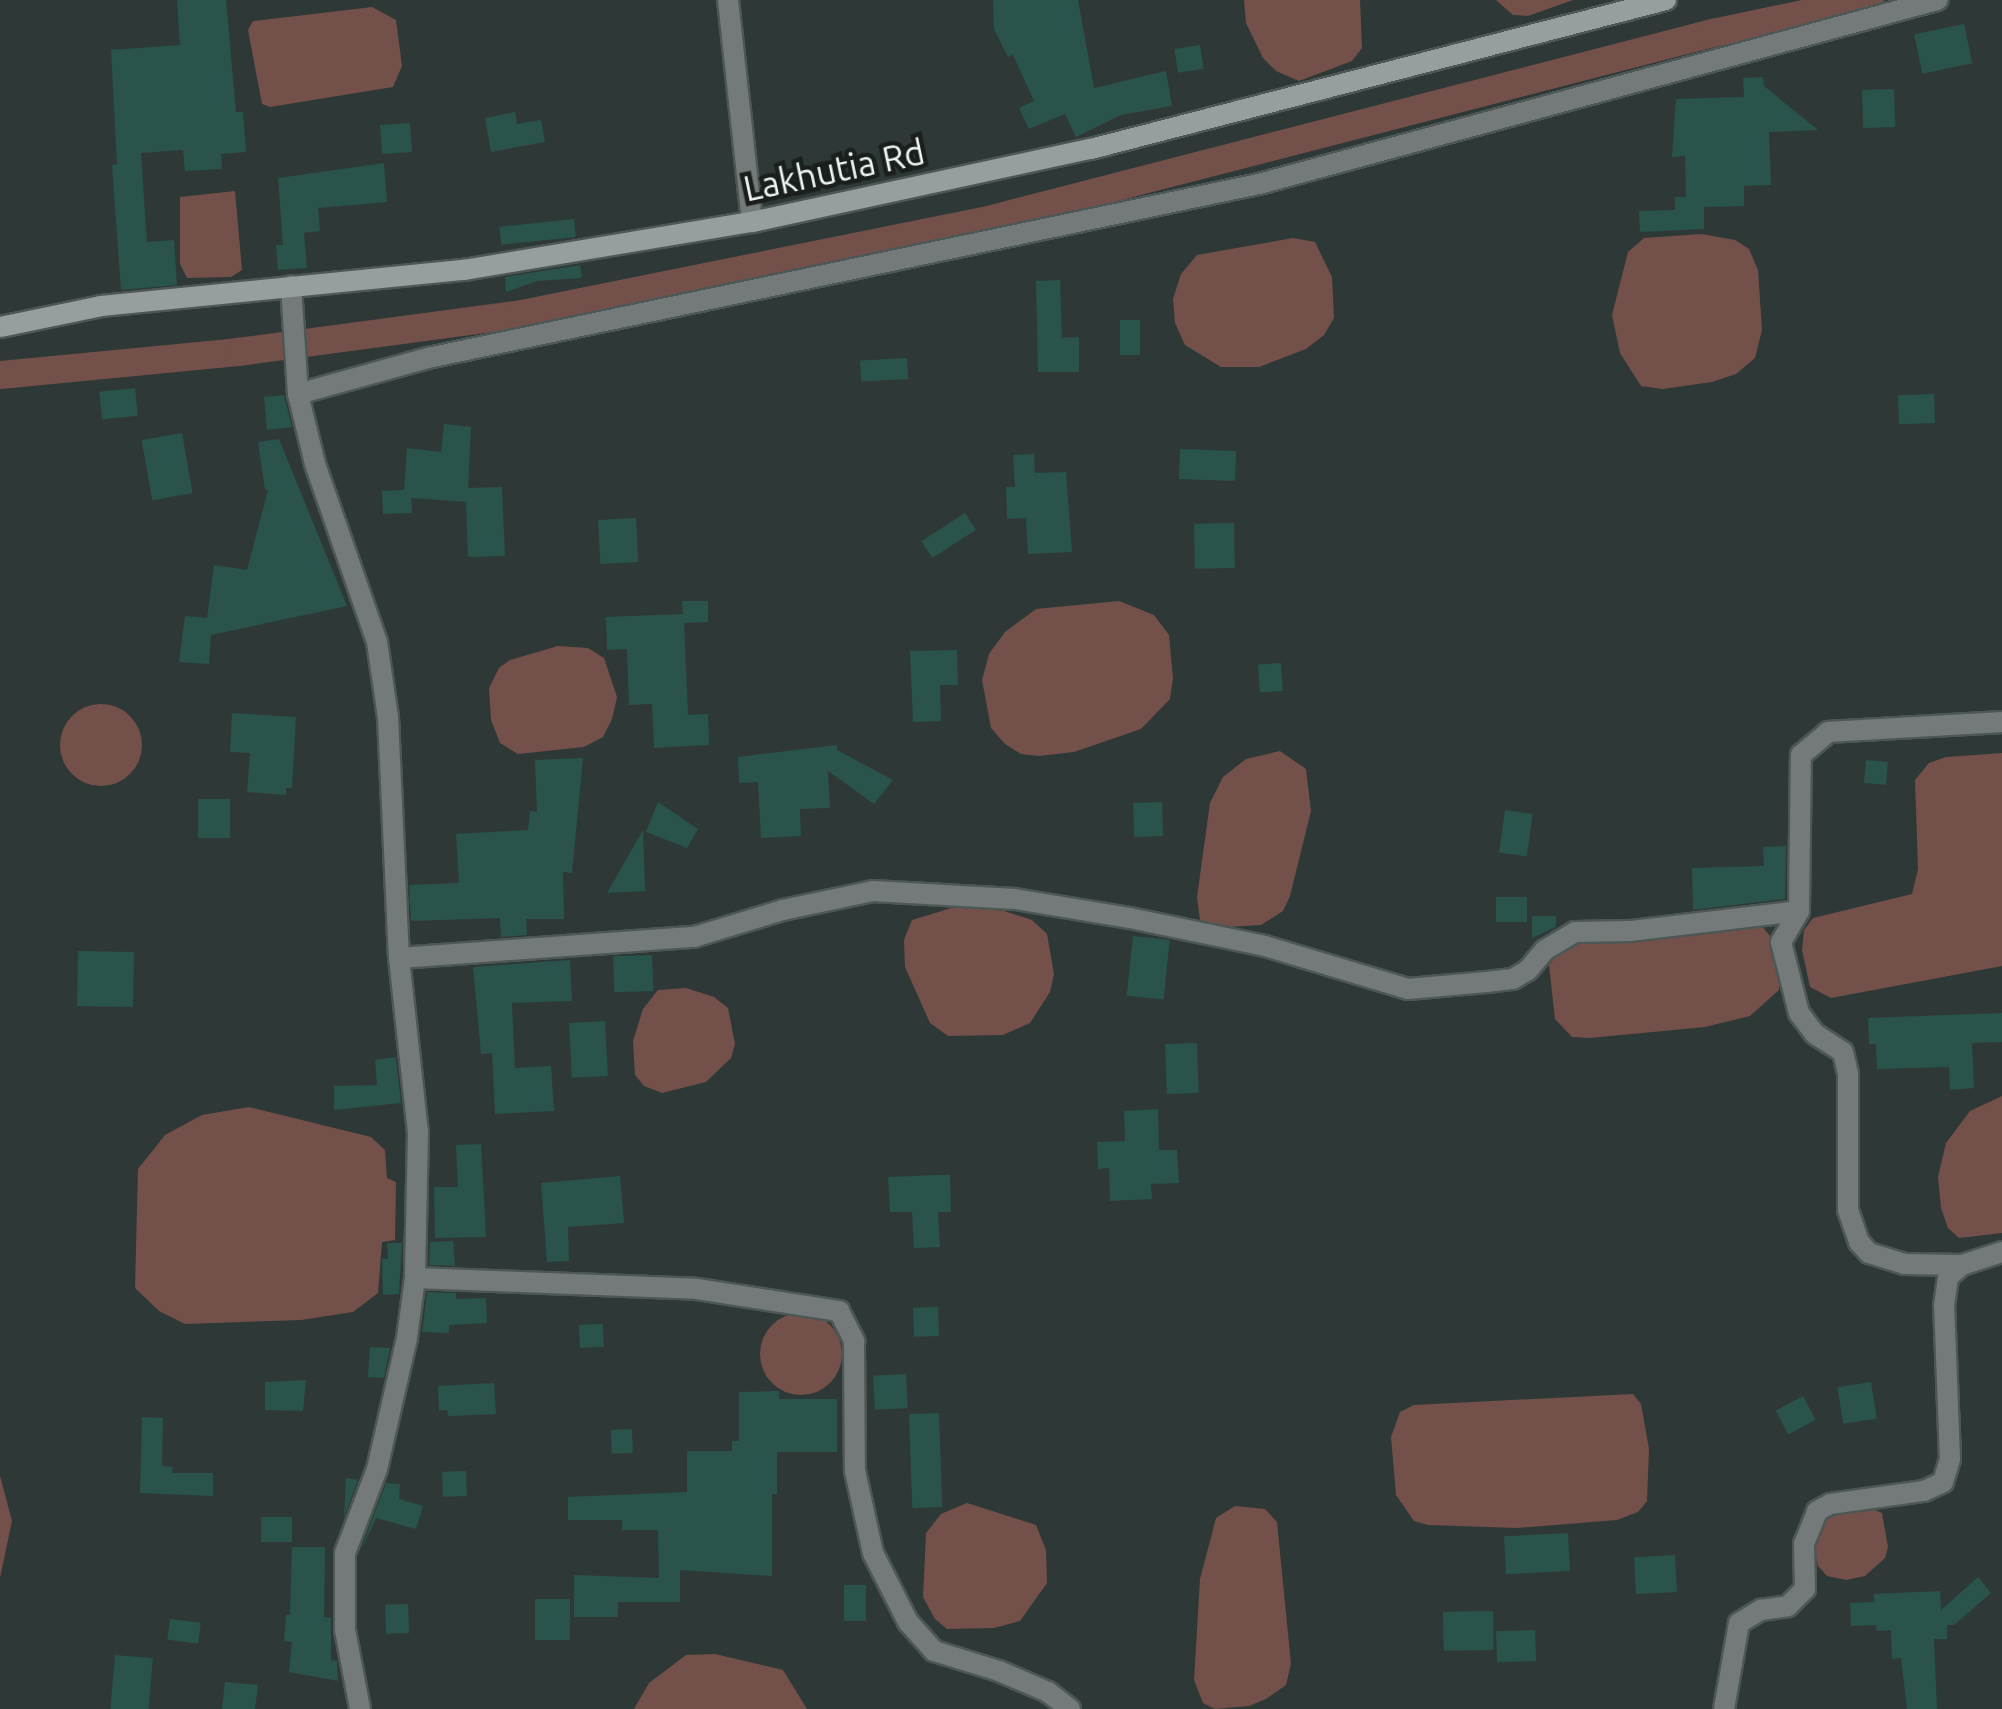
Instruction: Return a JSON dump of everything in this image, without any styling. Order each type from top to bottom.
[{"type":"street","points":[[728,0],[752,222]]},
{"type":"street","name":"Lakhutia Rd","points":[[0,327],[101,306],[464,270],[752,222],[1092,149],[1666,0]]},
{"type":"street","points":[[298,394],[428,358],[1259,184],[1937,0]]},
{"type":"street","points":[[291,286],[298,394],[315,464],[377,642],[388,717],[399,958],[418,1132],[415,1278],[407,1338],[377,1469],[345,1553],[345,1630],[360,1709]]},
{"type":"street","points":[[2002,722],[1828,732],[1801,755],[1799,910],[1781,942],[1799,1012],[1815,1034],[1843,1052],[1848,1074],[1848,1210],[1860,1242],[1869,1254],[1904,1264],[1962,1264],[2002,1252]]},
{"type":"street","points":[[399,958],[694,937],[783,910],[873,891],[1015,899],[1130,918],[1265,946],[1408,989],[1512,978],[1528,970],[1545,950],[1575,932],[1664,928],[1799,910]]},
{"type":"street","points":[[1724,1709],[1739,1624],[1761,1610],[1788,1606],[1805,1590],[1804,1544],[1817,1510],[1830,1504],[1924,1491],[1943,1482],[1950,1460],[1944,1306],[1948,1276],[1962,1264]]},
{"type":"street","points":[[415,1278],[696,1290],[839,1311],[854,1341],[855,1470],[873,1552],[908,1622],[934,1651],[1032,1685],[1070,1709]]},
{"type":"shaded area","points":[[1244,0],[1360,0],[1362,48],[1352,61],[1299,81],[1276,71],[1263,58],[1246,23]]},
{"type":"shaded area","points":[[1496,0],[1573,0],[1528,16],[1513,15]]},
{"type":"shaded area","points":[[372,7],[396,20],[402,66],[393,87],[270,107],[262,104],[248,30],[253,21]]},
{"type":"shaded area","points":[[235,191],[242,270],[231,277],[187,278],[180,264],[180,197]]},
{"type":"shaded area","points":[[1702,234],[1735,240],[1749,249],[1758,270],[1762,330],[1755,358],[1736,374],[1712,382],[1663,389],[1641,386],[1620,353],[1612,315],[1628,252],[1644,238]]},
{"type":"shaded area","points":[[1293,238],[1315,242],[1332,277],[1334,318],[1324,335],[1306,349],[1259,367],[1221,367],[1185,345],[1175,323],[1173,299],[1181,274],[1197,255]]},
{"type":"shaded area","points":[[1119,601],[1154,615],[1169,635],[1173,678],[1170,699],[1141,729],[1074,752],[1021,754],[1005,744],[991,728],[982,680],[989,654],[1005,632],[1036,609]]},
{"type":"shaded area","points":[[558,646],[588,648],[604,658],[617,697],[612,719],[603,737],[584,747],[518,754],[500,743],[491,720],[489,688],[499,668],[510,660]]},
{"type":"shaded area","points":[[101,704],[117,707],[130,716],[139,729],[139,761],[130,774],[117,783],[101,786],[85,783],[72,774],[63,761],[60,745],[63,729],[72,716],[85,707]]},
{"type":"shaded area","points":[[1280,751],[1306,769],[1311,811],[1290,896],[1283,911],[1261,925],[1209,928],[1200,920],[1197,897],[1210,803],[1223,777],[1246,759]]},
{"type":"shaded area","points":[[2002,753],[2002,966],[1831,998],[1810,987],[1802,950],[1804,930],[1813,918],[1912,894],[1918,869],[1915,780],[1929,763],[1946,757]]},
{"type":"shaded area","points":[[958,906],[1004,911],[1032,920],[1047,934],[1054,974],[1050,992],[1030,1023],[1003,1035],[948,1036],[930,1023],[905,967],[904,940],[912,920]]},
{"type":"shaded area","points":[[1761,925],[1770,936],[1779,969],[1779,990],[1750,1016],[1705,1027],[1590,1038],[1572,1037],[1555,1019],[1549,965],[1566,945],[1588,938]]},
{"type":"shaded area","points":[[686,988],[714,997],[728,1008],[735,1044],[731,1058],[706,1082],[662,1093],[644,1086],[635,1075],[633,1041],[643,1009],[658,990]]},
{"type":"shaded area","points":[[2002,1096],[2002,1233],[1959,1238],[1948,1228],[1941,1208],[1938,1177],[1946,1143],[1970,1111]]},
{"type":"shaded area","points":[[249,1107],[371,1137],[385,1150],[387,1178],[396,1182],[395,1240],[382,1242],[378,1293],[353,1312],[301,1320],[185,1324],[159,1311],[135,1288],[138,1169],[165,1135],[202,1115]]},
{"type":"shaded area","points":[[801,1313],[817,1316],[830,1325],[839,1338],[839,1370],[830,1383],[817,1392],[801,1395],[785,1392],[772,1383],[763,1370],[760,1354],[763,1338],[772,1325],[785,1316]]},
{"type":"shaded area","points":[[1633,1394],[1641,1404],[1649,1449],[1647,1501],[1638,1512],[1617,1520],[1517,1528],[1428,1525],[1414,1521],[1396,1495],[1391,1437],[1400,1412],[1414,1405]]},
{"type":"shaded area","points":[[0,1476],[12,1521],[0,1578]]},
{"type":"shaded area","points":[[967,1503],[1036,1525],[1046,1550],[1047,1583],[1020,1621],[994,1628],[947,1629],[935,1619],[923,1597],[926,1533],[941,1514]]},
{"type":"shaded area","points":[[1235,1506],[1265,1509],[1277,1522],[1291,1664],[1286,1685],[1266,1699],[1249,1706],[1215,1709],[1203,1703],[1194,1680],[1200,1579],[1216,1518]]},
{"type":"shaded area","points":[[1870,1508],[1882,1513],[1888,1547],[1885,1558],[1865,1576],[1846,1580],[1827,1576],[1818,1566],[1815,1551],[1823,1522],[1835,1512]]},
{"type":"shaded area","points":[[715,1654],[783,1670],[807,1709],[634,1709],[649,1683],[686,1655]]},
{"type":"building","points":[[177,0],[226,0],[236,112],[243,112],[246,152],[221,154],[222,169],[185,171],[183,150],[141,153],[147,242],[174,240],[177,285],[121,290],[112,165],[117,164],[111,50],[180,45]]},
{"type":"building","points":[[993,0],[1078,0],[1094,88],[1166,71],[1172,106],[1121,115],[1076,137],[1065,114],[1029,129],[1019,108],[1034,101],[1013,55],[1008,57],[994,29]]},
{"type":"building","points":[[1964,24],[1972,63],[1922,74],[1914,35]]},
{"type":"building","points":[[1200,45],[1204,69],[1178,73],[1174,49]]},
{"type":"building","points":[[1763,77],[1764,86],[1818,130],[1769,132],[1771,185],[1744,186],[1744,206],[1704,207],[1704,229],[1640,232],[1639,211],[1675,210],[1675,197],[1686,197],[1685,156],[1672,157],[1676,99],[1744,97],[1743,78]]},
{"type":"building","points":[[1894,89],[1895,127],[1863,128],[1862,90]]},
{"type":"building","points":[[515,112],[517,124],[541,120],[545,142],[491,152],[485,118]]},
{"type":"building","points":[[410,123],[412,152],[382,154],[380,125]]},
{"type":"building","points":[[384,163],[387,202],[318,208],[320,231],[304,233],[307,268],[278,270],[276,245],[283,245],[278,178]]},
{"type":"building","points":[[574,219],[576,237],[501,245],[499,227]]},
{"type":"building","points":[[580,265],[582,278],[537,281],[506,292],[505,277]]},
{"type":"building","points":[[1060,280],[1062,338],[1079,337],[1079,372],[1038,372],[1036,281]]},
{"type":"building","points":[[1120,320],[1140,320],[1140,355],[1120,355]]},
{"type":"building","points":[[907,358],[908,379],[861,381],[860,360]]},
{"type":"building","points":[[135,388],[138,416],[102,420],[99,392]]},
{"type":"building","points":[[1934,394],[1935,423],[1899,424],[1898,395]]},
{"type":"building","points":[[284,395],[292,427],[267,430],[264,397]]},
{"type":"building","points":[[444,424],[471,427],[468,488],[502,487],[505,556],[468,557],[466,502],[411,498],[412,513],[383,514],[382,491],[404,490],[407,448],[441,452]]},
{"type":"building","points":[[182,433],[193,493],[152,500],[142,440]]},
{"type":"building","points":[[279,439],[347,606],[211,635],[209,664],[179,662],[185,616],[207,618],[214,565],[247,570],[268,490],[258,442]]},
{"type":"building","points":[[1180,449],[1236,451],[1235,481],[1179,479]]},
{"type":"building","points":[[1034,454],[1035,473],[1066,472],[1072,552],[1028,554],[1026,518],[1007,519],[1006,487],[1015,487],[1013,455]]},
{"type":"building","points":[[965,513],[976,530],[932,558],[921,541]]},
{"type":"building","points":[[636,518],[638,562],[600,564],[598,520]]},
{"type":"building","points":[[1234,523],[1235,568],[1195,569],[1194,524]]},
{"type":"building","points":[[682,601],[708,601],[708,622],[684,623],[688,715],[708,714],[709,745],[654,748],[652,704],[629,705],[627,649],[607,650],[606,617],[683,614]]},
{"type":"building","points":[[957,650],[958,685],[940,685],[941,721],[913,722],[910,651]]},
{"type":"building","points":[[1281,663],[1283,691],[1260,693],[1258,665]]},
{"type":"building","points":[[232,713],[296,717],[292,788],[286,788],[286,795],[247,792],[250,753],[230,752]]},
{"type":"building","points":[[837,745],[837,750],[893,780],[874,804],[828,771],[830,808],[800,809],[801,836],[761,838],[758,782],[739,783],[738,757]]},
{"type":"building","points":[[583,758],[572,873],[563,872],[564,919],[526,919],[527,935],[501,937],[500,918],[411,921],[409,885],[459,883],[456,834],[528,830],[530,811],[537,812],[535,760]]},
{"type":"building","points":[[1866,760],[1888,762],[1886,785],[1864,783]]},
{"type":"building","points":[[198,799],[230,799],[230,838],[198,838]]},
{"type":"building","points":[[658,802],[698,829],[687,848],[646,832]]},
{"type":"building","points":[[1162,802],[1163,836],[1134,837],[1133,803]]},
{"type":"building","points":[[1505,810],[1533,814],[1527,856],[1499,853]]},
{"type":"building","points":[[643,830],[645,891],[607,893]]},
{"type":"building","points":[[1786,846],[1785,899],[1693,910],[1692,868],[1764,866],[1763,847]]},
{"type":"building","points":[[1496,897],[1527,897],[1527,922],[1496,922]]},
{"type":"building","points":[[1532,916],[1556,916],[1556,927],[1532,938]]},
{"type":"building","points":[[1133,936],[1170,940],[1164,1000],[1127,996]]},
{"type":"building","points":[[78,951],[134,952],[133,1007],[77,1006]]},
{"type":"building","points":[[652,955],[653,991],[614,992],[613,956]]},
{"type":"building","points":[[570,960],[572,1001],[512,1003],[515,1068],[551,1066],[554,1111],[495,1114],[492,1053],[481,1054],[473,967]]},
{"type":"building","points":[[2002,1013],[2002,1042],[1972,1043],[1974,1088],[1950,1090],[1949,1067],[1877,1069],[1876,1044],[1869,1044],[1868,1018]]},
{"type":"building","points":[[605,1021],[608,1076],[572,1078],[569,1023]]},
{"type":"building","points":[[1197,1043],[1199,1093],[1167,1094],[1165,1044]]},
{"type":"building","points":[[396,1057],[401,1103],[334,1110],[334,1086],[377,1085],[375,1060]]},
{"type":"building","points":[[1158,1109],[1159,1150],[1177,1150],[1179,1183],[1151,1184],[1152,1199],[1110,1201],[1109,1168],[1098,1169],[1097,1142],[1125,1141],[1124,1111]]},
{"type":"building","points":[[481,1144],[486,1237],[435,1238],[434,1187],[458,1187],[456,1145]]},
{"type":"building","points":[[950,1175],[951,1212],[938,1212],[940,1247],[914,1248],[912,1212],[890,1212],[888,1177]]},
{"type":"building","points":[[620,1176],[624,1223],[568,1227],[569,1261],[547,1262],[541,1183]]},
{"type":"building","points":[[453,1241],[455,1266],[429,1265],[430,1242]]},
{"type":"building","points":[[387,1243],[402,1243],[399,1294],[383,1295],[382,1259],[388,1259]]},
{"type":"building","points":[[427,1292],[456,1293],[456,1299],[486,1298],[487,1323],[449,1325],[449,1333],[422,1332]]},
{"type":"building","points":[[938,1307],[939,1336],[914,1337],[913,1308]]},
{"type":"building","points":[[603,1324],[604,1347],[580,1348],[579,1325]]},
{"type":"building","points":[[370,1347],[390,1348],[384,1378],[368,1377]]},
{"type":"building","points":[[906,1374],[908,1408],[875,1410],[873,1376]]},
{"type":"building","points":[[306,1380],[303,1411],[265,1410],[265,1382]]},
{"type":"building","points":[[1871,1382],[1877,1419],[1843,1424],[1837,1387]]},
{"type":"building","points":[[494,1383],[496,1414],[448,1416],[447,1410],[439,1411],[438,1386]]},
{"type":"building","points":[[779,1391],[779,1399],[837,1399],[837,1452],[777,1452],[777,1494],[772,1494],[772,1576],[680,1570],[680,1602],[618,1602],[618,1617],[574,1617],[574,1575],[659,1578],[658,1530],[622,1530],[622,1520],[568,1520],[568,1497],[687,1492],[687,1451],[732,1451],[732,1441],[739,1441],[739,1392]]},
{"type":"building","points":[[1803,1396],[1816,1420],[1788,1434],[1776,1411]]},
{"type":"building","points":[[939,1413],[942,1507],[912,1508],[909,1414]]},
{"type":"building","points":[[142,1417],[163,1418],[162,1466],[173,1467],[172,1473],[213,1473],[213,1496],[140,1493]]},
{"type":"building","points":[[632,1429],[633,1453],[612,1454],[611,1430]]},
{"type":"building","points":[[466,1471],[467,1496],[443,1497],[442,1472]]},
{"type":"building","points":[[346,1478],[358,1480],[344,1518]]},
{"type":"building","points":[[386,1483],[400,1484],[399,1499],[423,1506],[416,1529],[376,1518],[360,1552]]},
{"type":"building","points":[[261,1517],[292,1517],[292,1542],[261,1542]]},
{"type":"building","points":[[1568,1533],[1570,1571],[1506,1574],[1504,1536]]},
{"type":"building","points":[[292,1547],[325,1547],[324,1617],[331,1618],[331,1660],[337,1661],[338,1681],[289,1672],[292,1642],[284,1641],[286,1615],[290,1615]]},
{"type":"building","points":[[1675,1555],[1677,1592],[1636,1594],[1634,1557]]},
{"type":"building","points":[[1978,1577],[1991,1593],[1954,1625],[1947,1625],[1947,1639],[1934,1639],[1937,1709],[1907,1709],[1901,1658],[1892,1659],[1891,1630],[1877,1631],[1876,1625],[1851,1626],[1850,1603],[1874,1602],[1874,1594],[1940,1591],[1941,1610]]},
{"type":"building","points":[[844,1585],[866,1585],[866,1621],[844,1621]]},
{"type":"building","points":[[535,1599],[570,1599],[570,1640],[535,1640]]},
{"type":"building","points":[[408,1604],[409,1633],[386,1634],[385,1605]]},
{"type":"building","points":[[1493,1611],[1494,1650],[1444,1651],[1443,1612]]},
{"type":"building","points":[[170,1619],[201,1623],[198,1644],[167,1640]]},
{"type":"building","points":[[1535,1630],[1536,1661],[1497,1662],[1496,1631]]},
{"type":"building","points":[[115,1655],[153,1658],[148,1709],[110,1709]]},
{"type":"building","points":[[225,1682],[258,1685],[255,1709],[222,1709]]},
{"type":"waterway","points":[[0,375],[238,352],[517,315],[992,219],[1713,33],[1870,0]]}]
